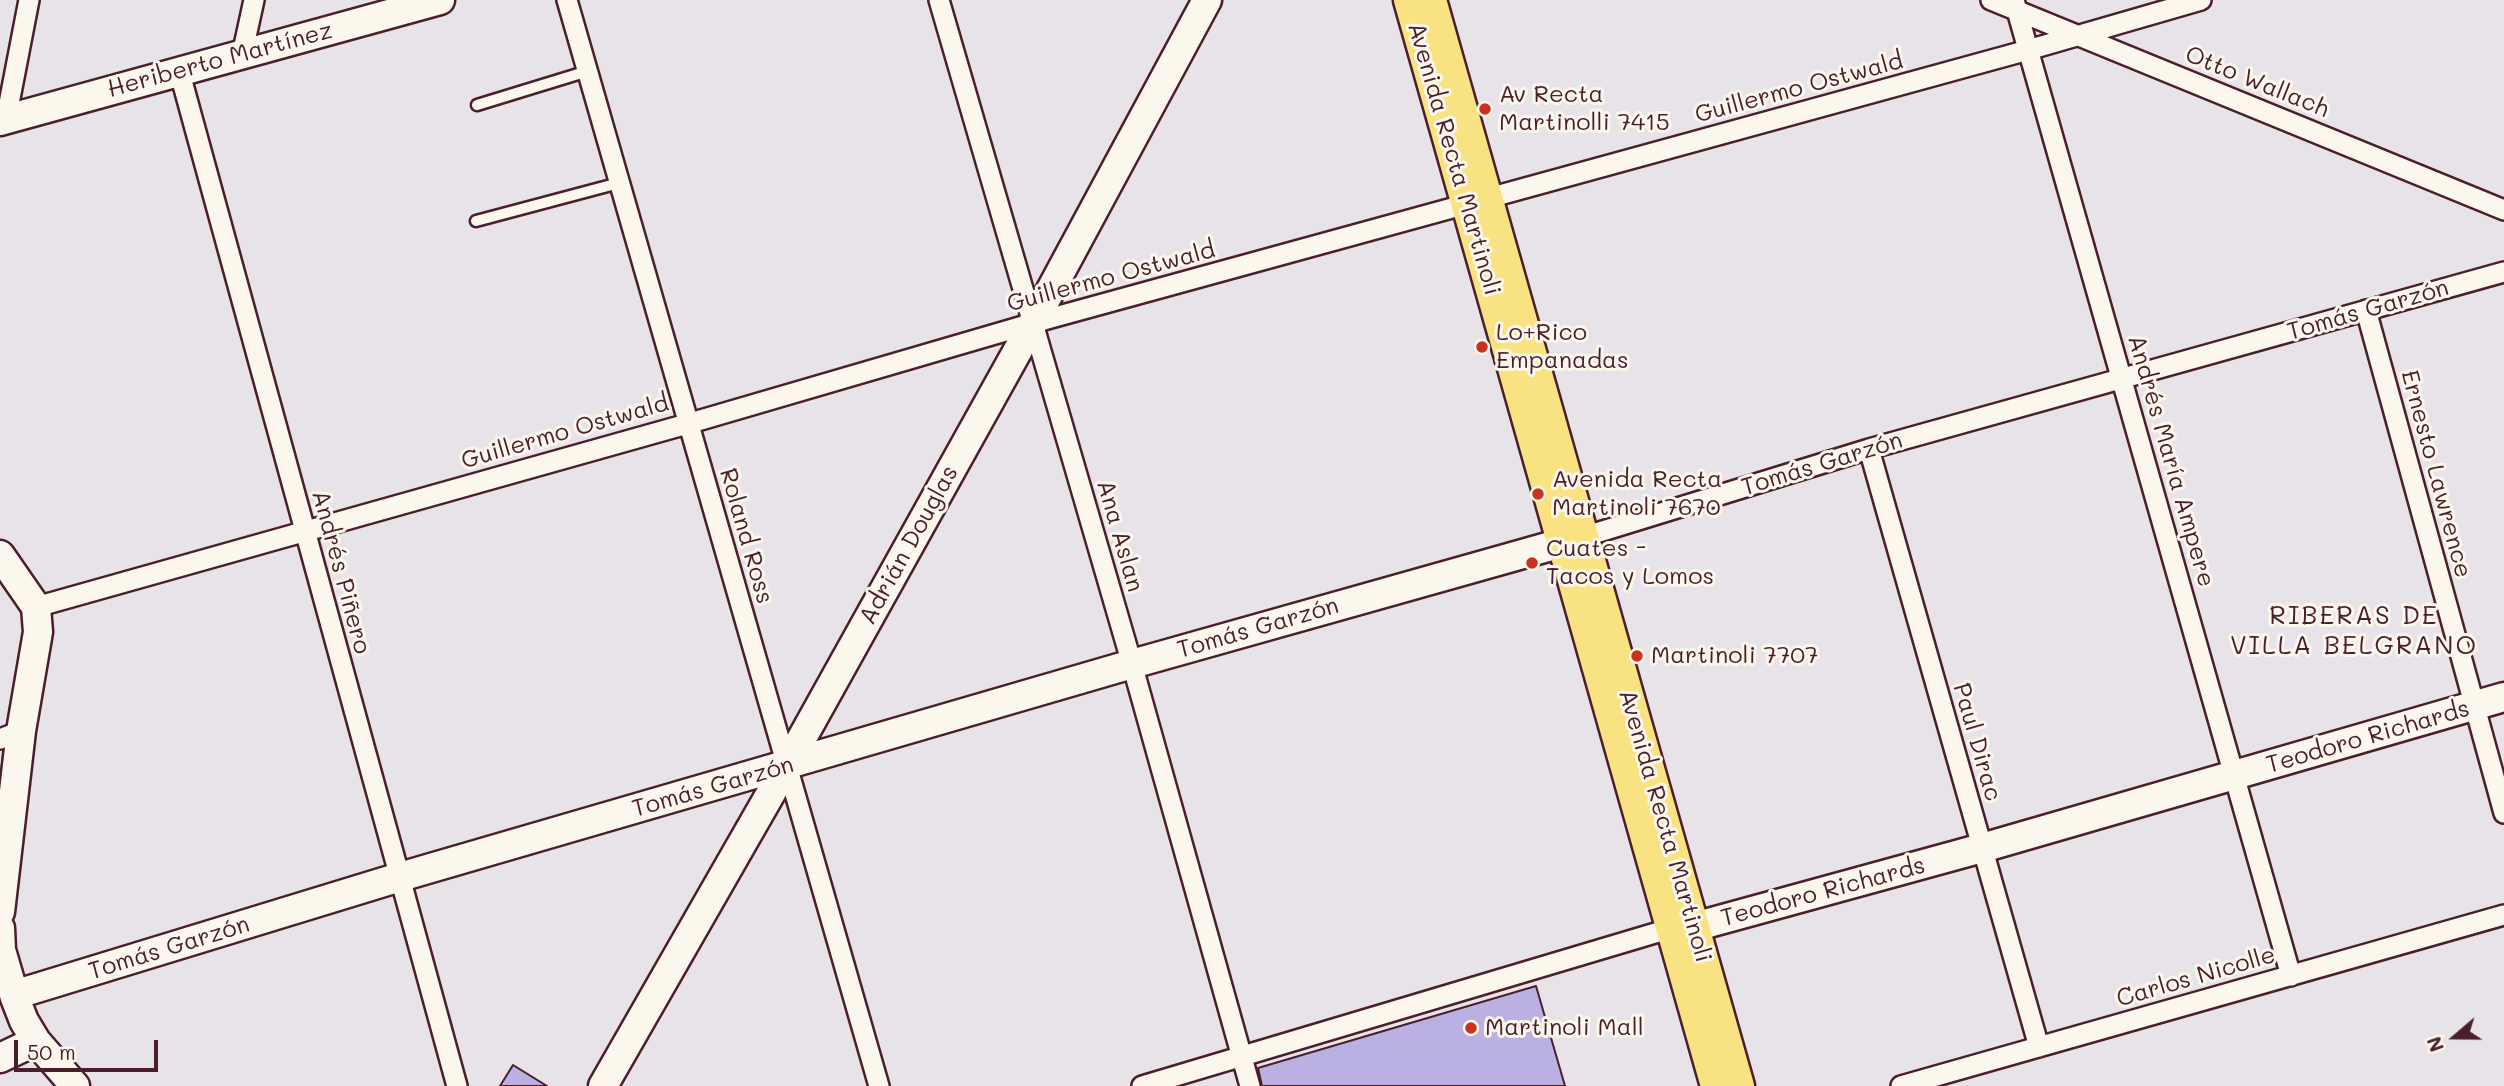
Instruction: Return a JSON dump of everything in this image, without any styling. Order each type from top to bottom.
[{"type":"main road","name":"Heriberto Martínez","points":[[3,120],[439,0]]},
{"type":"main road","name":"Adrián Douglas","points":[[603,1086],[787,765],[1033,323],[1207,0]]},
{"type":"main road","name":"Avenida Recta Martinoli","points":[[1409,0],[1476,202],[1683,928],[1739,1086]]},
{"type":"main road","name":"Avenida Recta Martinoli","points":[[1431,0],[1476,202]]},
{"type":"main road","name":"Tomás Garzón","points":[[14,995],[400,877],[1132,664],[1573,540]]},
{"type":"main road","points":[[0,555],[36,607],[38,632],[11,735],[0,912]]},
{"type":"main road","name":"Teodoro Richards","points":[[1683,928],[1982,848],[2504,697]]},
{"type":"main road","points":[[0,928],[1,950],[24,1021],[36,1041],[75,1086]]},
{"type":"main road","name":"Avenida Recta Martinoli","points":[[1683,928],[1716,1086]]},
{"type":"main road","points":[[0,1058],[36,1041]]},
{"type":"street","points":[[3,120],[29,0]]},
{"type":"street","points":[[242,55],[254,0]]},
{"type":"street","name":"Roland Ross","points":[[567,0],[879,1086]]},
{"type":"street","name":"Ana Aslan","points":[[939,0],[1132,664],[1250,1086]]},
{"type":"street","name":"Otto Wallach","points":[[1991,0],[2016,5],[2078,35],[2504,210]]},
{"type":"street","name":"Guillermo Ostwald","points":[[36,607],[687,424],[1033,323],[2028,50],[2200,0]]},
{"type":"street","name":"Andrés María Ampere","points":[[2016,5],[2291,976]]},
{"type":"street","name":"Andrés Piñero","points":[[178,70],[457,1086]]},
{"type":"street","name":"Tomás Garzón","points":[[1573,540],[1869,450],[2504,272]]},
{"type":"street","name":"Ernesto Lawrence","points":[[2366,310],[2504,813]]},
{"type":"street","name":"Paul Dirac","points":[[1869,450],[2039,1047]]},
{"type":"street","name":"Carlos Nicolle","points":[[1900,1086],[2504,915]]},
{"type":"street","name":"Teodoro Richards","points":[[1142,1086],[1683,928]]},
{"type":"lane","points":[[477,105],[588,71]]},
{"type":"lane","points":[[476,220],[619,183]]},
{"type":"building","name":"Martinoli Mall","points":[[1536,986],[1565,1086],[1262,1086],[1258,1068]]},
{"type":"building","points":[[513,1065],[547,1086],[500,1086]]},
{"type":"place","name":"Av Recta Martinolli 7415","points":[[1485,109]]},
{"type":"place","name":"Lo+Rico Empanadas","points":[[1482,347]]},
{"type":"place","name":"Avenida Recta Martinoli 7670","points":[[1538,494]]},
{"type":"place","name":"Cuates - Tacos y Lomos","points":[[1532,563]]},
{"type":"place","name":"Martinoli 7707","points":[[1637,656]]},
{"type":"place","name":"Martinoli Mall","points":[[1471,1028]]},
{"type":"district","name":"RIBERAS DE VILLA BELGRANO","points":[[2354,631]]}]
